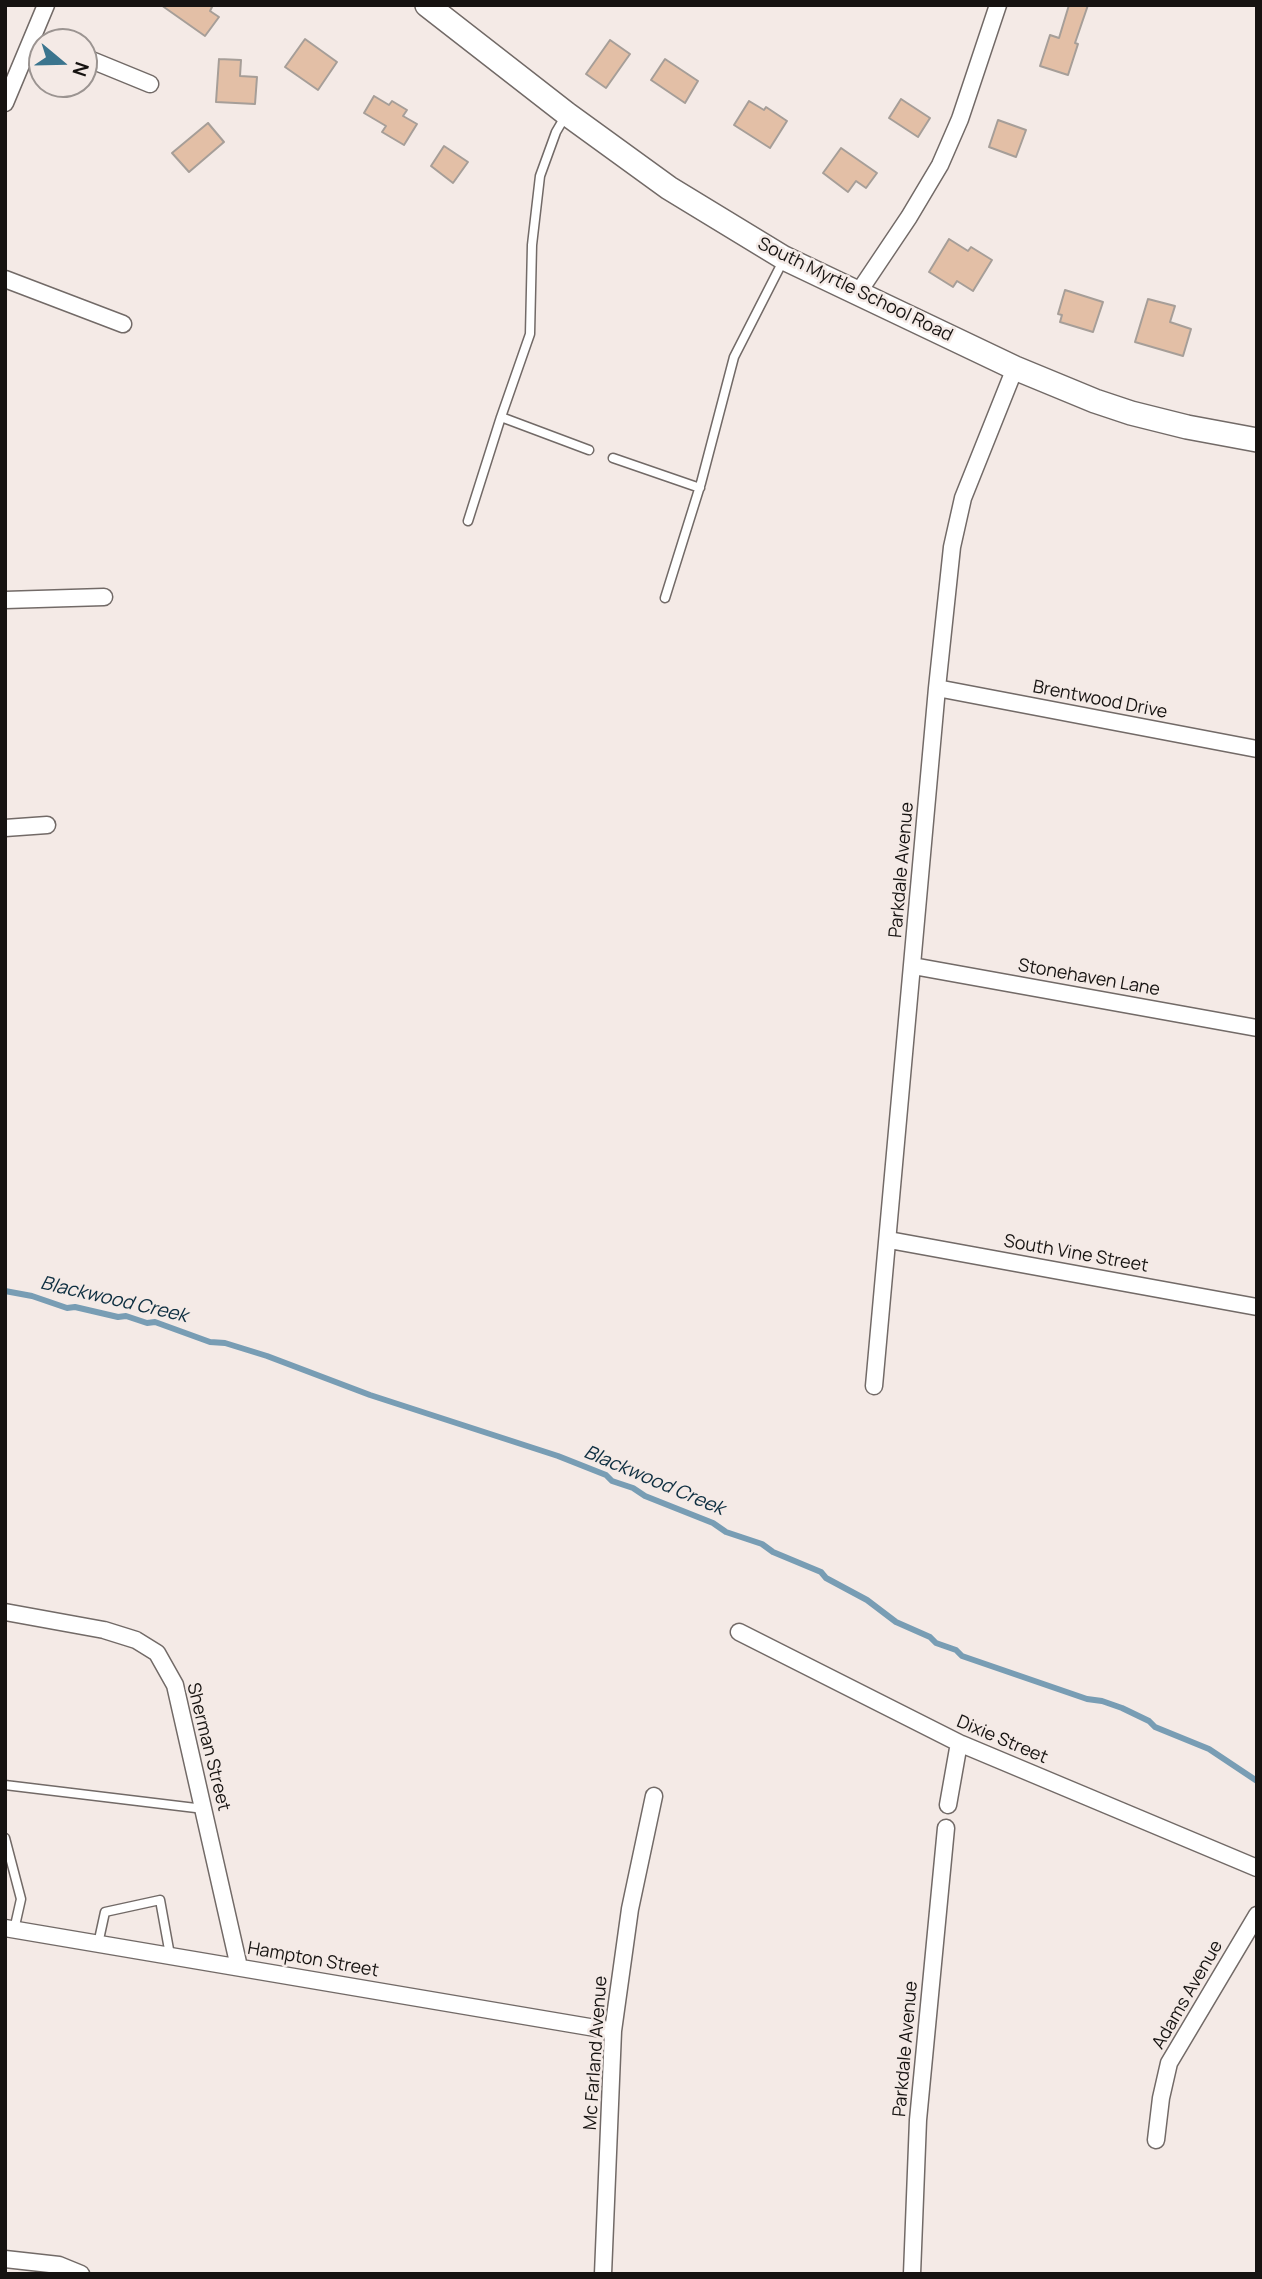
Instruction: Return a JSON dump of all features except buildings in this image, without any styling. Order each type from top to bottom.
[{"type":"main road","name":"South Myrtle School Road","points":[[428,5],[567,114],[669,188],[784,258],[1015,368],[1095,401],[1187,427],[1257,440]]},
{"type":"street","points":[[41,28],[46,5]]},
{"type":"street","points":[[858,293],[940,165],[960,119],[998,5]]},
{"type":"street","points":[[5,103],[28,60]]},
{"type":"street","points":[[98,63],[150,83]]},
{"type":"street","points":[[5,279],[123,324]]},
{"type":"street","name":"Parkdale Avenue","points":[[874,1386],[952,547],[979,454],[1015,368]]},
{"type":"street","points":[[5,600],[104,597]]},
{"type":"street","name":"Brentwood Drive","points":[[937,688],[1257,749]]},
{"type":"street","points":[[5,828],[47,825]]},
{"type":"street","name":"Stonehaven Lane","points":[[914,966],[1257,1028]]},
{"type":"street","name":"South Vine Street","points":[[889,1240],[1257,1307]]},
{"type":"street","name":"Sherman Street","points":[[5,1612],[104,1630],[136,1640],[157,1653],[174,1685],[239,1967]]},
{"type":"street","name":"Dixie Street","points":[[739,1632],[959,1743],[1257,1868]]},
{"type":"street","points":[[948,1805],[959,1743]]},
{"type":"street","name":"Mc Farland Avenue","points":[[603,2274],[613,2031],[630,1909],[654,1796]]},
{"type":"street","name":"Parkdale Avenue","points":[[912,2274],[918,2120],[946,1828]]},
{"type":"street","name":"Adams Avenue","points":[[1156,2140],[1169,2063],[1257,1915]]},
{"type":"street","name":"Hampton Street","points":[[10,1929],[613,2031]]},
{"type":"street","points":[[5,2259],[59,2265],[81,2274]]},
{"type":"lane","points":[[468,521],[530,334],[532,245],[540,176],[556,132],[567,114]]},
{"type":"lane","points":[[665,598],[700,488],[734,357],[784,258]]},
{"type":"lane","points":[[501,417],[589,450]]},
{"type":"lane","points":[[613,458],[700,488]]},
{"type":"lane","points":[[5,1785],[204,1809]]},
{"type":"lane","points":[[5,1838],[22,1899],[10,1929]]},
{"type":"lane","points":[[98,1944],[105,1912],[160,1900],[170,1955]]},
{"type":"waterway","name":"Blackwood Creek","points":[[5,1291],[32,1296],[67,1308],[75,1307],[118,1317],[126,1316],[147,1323],[155,1322],[210,1342],[225,1343],[267,1356],[370,1395],[558,1456],[821,1572],[826,1578],[867,1600],[896,1622],[930,1637],[936,1643],[956,1650],[962,1656],[1087,1699],[1122,1708],[1149,1721],[1155,1727],[1209,1749],[1257,1781]]}]
